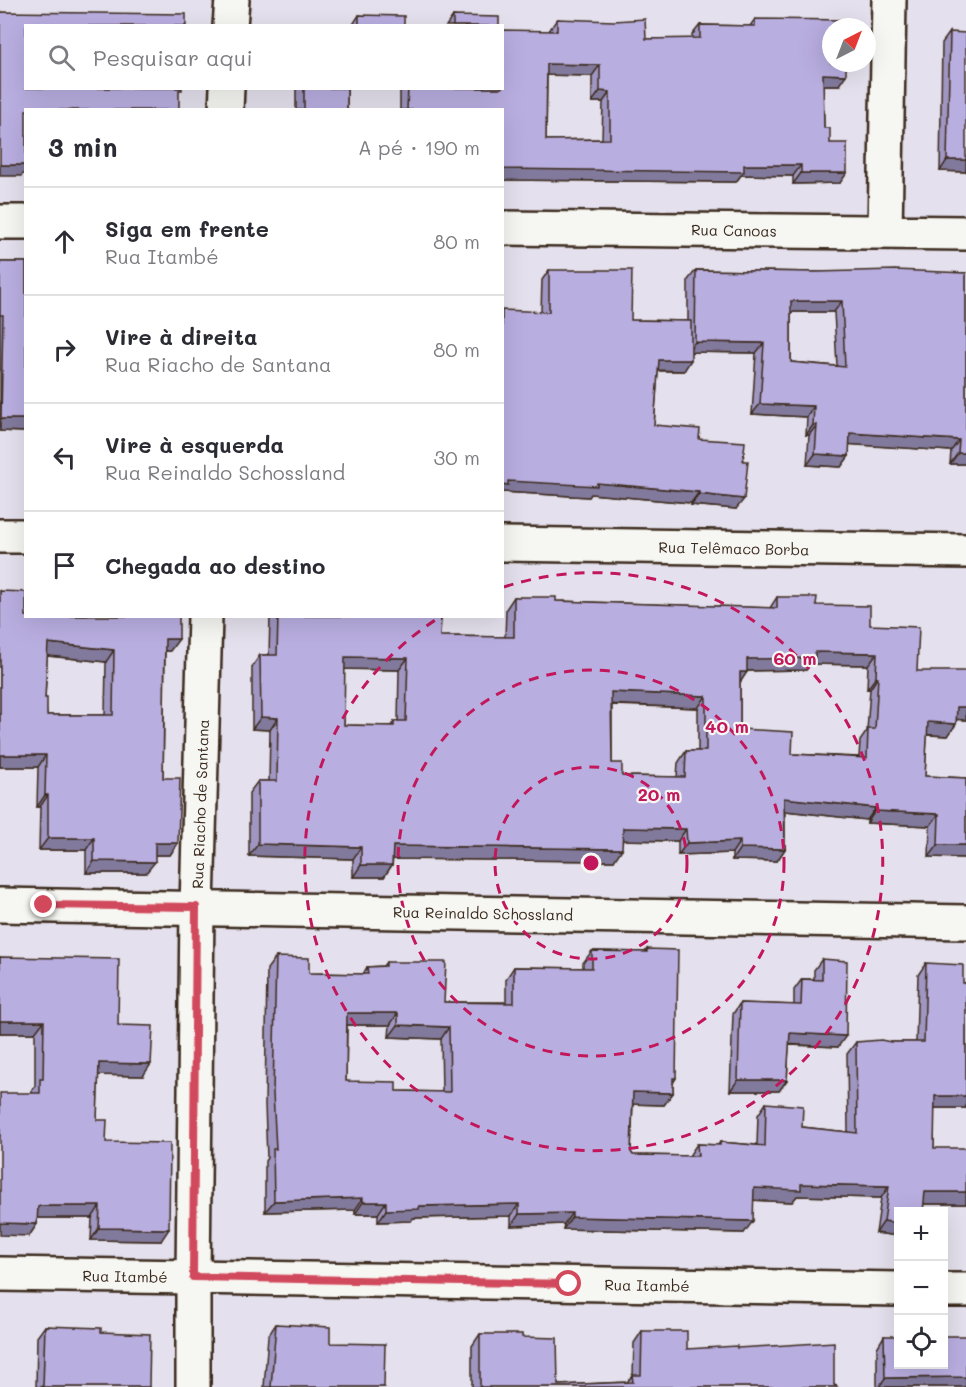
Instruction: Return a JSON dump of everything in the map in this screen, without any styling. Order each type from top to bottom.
[{"type":"street","points":[[230,24],[232,0]]},
{"type":"street","points":[[885,232],[889,0]]},
{"type":"street","points":[[226,108],[227,90]]},
{"type":"street","points":[[0,222],[24,222]]},
{"type":"street","name":"Rua Canoas","points":[[504,228],[966,233]]},
{"type":"street","points":[[0,536],[24,536]]},
{"type":"street","name":"Rua Telêmaco Borba","points":[[504,544],[966,551]]},
{"type":"street","name":"Rua Riacho de Santana","points":[[193,1387],[196,907],[205,618]]},
{"type":"street","name":"Rua Reinaldo Schossland","points":[[0,905],[966,922]]},
{"type":"street","name":"Rua Itambé","points":[[0,1274],[894,1289]]},
{"type":"street","points":[[948,1290],[966,1290]]},
{"type":"building","points":[[0,12],[186,14],[186,24],[24,24],[24,90],[179,90],[179,108],[24,108],[24,165],[0,165]]},
{"type":"building","points":[[359,15],[404,16],[404,24],[359,24]]},
{"type":"building","points":[[453,16],[499,17],[499,24],[453,24]]},
{"type":"building","points":[[557,19],[614,21],[645,19],[646,39],[700,38],[700,25],[755,26],[755,19],[822,20],[822,72],[846,72],[846,75],[823,74],[824,128],[830,128],[830,143],[847,143],[847,173],[801,173],[801,165],[744,165],[744,172],[504,169],[504,108],[407,108],[408,90],[504,90],[504,30],[557,31]],"holes":[[[547,64],[600,65],[600,91],[610,92],[610,139],[546,140]]]},
{"type":"building","points":[[950,32],[966,33],[966,160],[947,160]]},
{"type":"building","points":[[304,90],[347,90],[347,108],[304,108]]},
{"type":"building","points":[[0,262],[24,262],[24,419],[1,419],[3,315],[0,315]]},
{"type":"building","points":[[549,270],[632,270],[631,320],[691,321],[691,360],[659,360],[654,425],[700,429],[699,439],[745,442],[743,461],[748,461],[744,499],[699,494],[699,492],[597,483],[597,486],[508,481],[508,485],[504,484],[504,310],[549,312]]},
{"type":"building","points":[[696,270],[816,272],[895,270],[966,273],[966,453],[958,453],[959,440],[850,433],[849,456],[815,454],[817,425],[813,425],[814,406],[760,404],[764,343],[695,342]],"holes":[[[791,301],[842,301],[845,367],[791,362]]]},
{"type":"building","points":[[0,591],[24,592],[24,618],[179,618],[179,639],[165,639],[163,778],[180,778],[178,843],[155,843],[155,862],[94,861],[94,838],[48,838],[48,795],[45,795],[46,755],[0,755]],"holes":[[[48,643],[114,650],[113,715],[47,715],[47,698],[45,698]]]},
{"type":"building","points":[[514,597],[556,597],[556,601],[777,608],[777,597],[817,597],[816,605],[870,606],[870,625],[919,627],[917,671],[966,671],[966,707],[957,707],[956,724],[928,722],[925,776],[966,778],[966,845],[938,845],[939,814],[875,811],[876,808],[784,798],[785,849],[740,848],[740,841],[687,843],[686,829],[623,828],[622,849],[393,846],[392,865],[361,865],[361,847],[258,844],[258,781],[277,781],[278,718],[261,717],[260,655],[277,655],[278,618],[441,618],[440,636],[514,637]],"holes":[[[815,652],[877,653],[875,729],[868,729],[867,758],[792,754],[793,732],[740,729],[740,672],[747,672],[747,659],[815,658]],[[345,657],[408,658],[406,721],[394,721],[394,726],[344,725]],[[611,692],[706,696],[706,751],[686,751],[685,777],[622,776],[622,763],[612,763]]]},
{"type":"building","points":[[678,950],[676,1078],[673,1078],[673,1093],[633,1092],[631,1152],[633,1155],[698,1156],[697,1144],[720,1145],[720,1142],[765,1146],[766,1103],[803,1106],[802,1127],[857,1133],[856,1042],[881,1040],[924,1042],[926,963],[963,965],[963,983],[966,983],[966,1096],[935,1096],[934,1148],[966,1148],[966,1192],[925,1192],[924,1207],[894,1207],[894,1222],[884,1221],[889,1186],[801,1184],[801,1190],[754,1188],[753,1221],[572,1217],[572,1213],[519,1214],[519,1204],[419,1206],[419,1209],[386,1210],[386,1202],[363,1202],[363,1198],[274,1201],[273,1149],[276,1149],[273,1093],[276,957],[309,958],[309,973],[368,974],[367,967],[386,966],[386,962],[446,962],[444,1002],[514,1003],[514,967],[592,968],[592,951]],"holes":[[[347,1013],[398,1013],[398,1025],[449,1027],[450,1092],[396,1091],[396,1082],[346,1081]]]},
{"type":"building","points":[[0,957],[119,959],[118,1025],[153,1026],[151,1064],[99,1063],[97,1120],[107,1120],[106,1142],[170,1143],[169,1229],[99,1228],[100,1206],[38,1206],[37,1224],[0,1223],[0,1093],[40,1093],[40,1079],[43,1079],[44,1021],[0,1021]]},
{"type":"building","points":[[822,959],[847,961],[846,1036],[790,1033],[787,1080],[738,1080],[740,1003],[801,1005],[802,979],[822,980]]},
{"type":"building","points":[[276,1324],[330,1327],[330,1343],[385,1344],[384,1387],[271,1387]]},
{"type":"building","points":[[45,1326],[101,1328],[101,1332],[150,1334],[149,1387],[43,1387]]},
{"type":"building","points":[[642,1331],[687,1331],[687,1349],[834,1342],[834,1385],[837,1387],[480,1387],[480,1334],[522,1334],[522,1337],[557,1338],[558,1385],[633,1382],[632,1375],[641,1375]]},
{"type":"building","points":[[884,1336],[894,1336],[894,1369],[948,1369],[948,1336],[966,1336],[966,1377],[885,1378]]},
{"type":"route","points":[[44,905],[196,907],[193,1277],[569,1284]]}]
